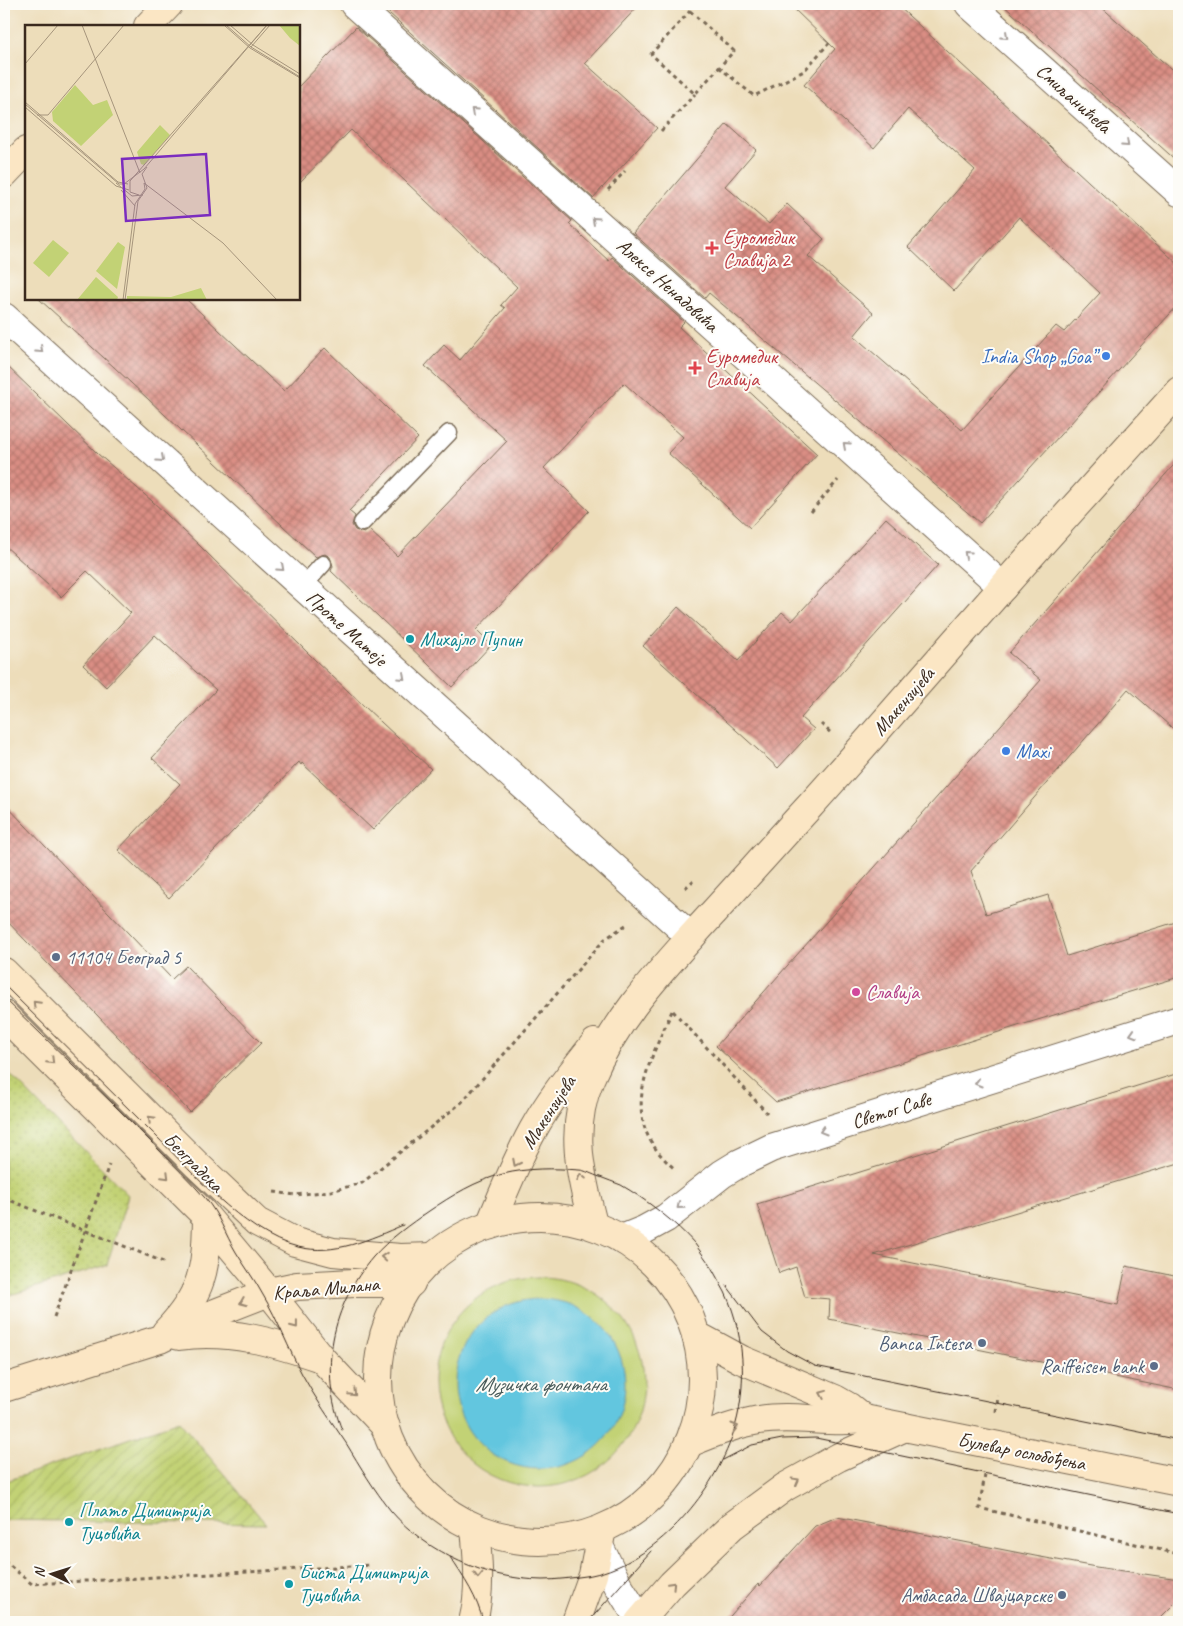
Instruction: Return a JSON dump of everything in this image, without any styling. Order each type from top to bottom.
[{"type":"main road","points":[[149,25],[170,4]]},
{"type":"main road","points":[[4,174],[25,152]]},
{"type":"main road","name":"Макензијева","points":[[490,1225],[511,1173],[533,1129],[564,1082],[597,1040],[627,1012],[691,937],[856,754],[1003,586],[1179,391]]},
{"type":"main road","name":"Београдска","points":[[4,972],[197,1165],[257,1222],[295,1242],[332,1252],[400,1258],[433,1257]]},
{"type":"main road","name":"Макензијева","points":[[593,1224],[580,1169],[579,1114],[590,1080],[610,1040],[627,1012]]},
{"type":"main road","name":"Београдска","points":[[4,1015],[208,1219],[321,1358]]},
{"type":"main road","points":[[547,1217],[593,1224],[622,1239],[647,1257],[668,1280],[685,1306],[696,1335],[700,1351],[702,1382],[699,1413],[689,1443],[681,1459],[660,1488],[633,1512],[600,1537],[534,1541],[500,1536],[475,1528],[445,1510],[419,1487],[400,1459],[386,1427],[380,1396],[379,1371],[382,1347],[392,1315],[411,1283],[433,1257],[469,1234],[490,1225],[511,1220],[547,1217]]},
{"type":"main road","points":[[160,1339],[176,1322],[192,1299],[203,1276],[207,1254],[208,1219]]},
{"type":"main road","name":"Краља Милана","points":[[4,1388],[160,1339],[205,1317],[269,1292],[296,1286],[354,1282],[411,1283]]},
{"type":"main road","name":"Краља Милана","points":[[160,1339],[199,1333],[245,1336],[268,1341],[321,1358],[386,1427]]},
{"type":"main road","name":"Булевар ослобођења","points":[[696,1335],[742,1360],[835,1399],[864,1419]]},
{"type":"main road","name":"Булевар ослобођења","points":[[689,1443],[723,1430],[760,1420],[798,1418],[847,1422],[864,1419],[1179,1482]]},
{"type":"main road","points":[[640,1622],[672,1584],[732,1526],[785,1487],[839,1457],[905,1427]]},
{"type":"main road","points":[[474,1622],[478,1604],[475,1528]]},
{"type":"main road","points":[[576,1622],[593,1575],[600,1537]]},
{"type":"street","name":"Алексе Ненадовића","points":[[354,4],[1003,586]]},
{"type":"street","name":"Смиљанићева","points":[[968,4],[1179,192]]},
{"type":"street","name":"Проте Матеје","points":[[4,317],[691,937]]},
{"type":"street","name":"Светог Саве","points":[[622,1239],[666,1218],[722,1174],[771,1148],[1179,1020]]},
{"type":"street","points":[[600,1537],[619,1587],[640,1622]]},
{"type":"lane","points":[[362,523],[449,433]]},
{"type":"lane","points":[[302,587],[324,564]]},
{"type":"path","points":[[662,131],[734,51],[690,11],[651,54],[695,94]]},
{"type":"path","points":[[719,67],[754,96],[804,71],[829,42]]},
{"type":"path","points":[[811,512],[859,457]]},
{"type":"path","points":[[268,1189],[295,1195],[331,1192],[362,1183],[462,1102],[605,940]]},
{"type":"path","points":[[674,1170],[650,1142],[642,1122],[640,1100],[648,1066],[672,1010],[767,1113]]},
{"type":"path","points":[[54,1317],[109,1164]]},
{"type":"path","points":[[4,1198],[166,1263]]},
{"type":"path","points":[[979,1508],[1179,1554]]},
{"type":"path","points":[[4,1561],[32,1584],[371,1565]]},
{"type":"green space","points":[[4,1068],[128,1195],[107,1265],[4,1297]]},
{"type":"green space","name":"Музичка фонтана","points":[[539,1277],[559,1279],[588,1289],[606,1301],[620,1315],[636,1342],[642,1362],[644,1382],[642,1402],[632,1431],[620,1449],[606,1463],[579,1479],[559,1485],[539,1487],[519,1485],[490,1475],[472,1463],[458,1449],[442,1422],[436,1402],[434,1382],[436,1362],[446,1333],[458,1315],[472,1301],[499,1285],[519,1279]]},
{"type":"green space","points":[[179,1421],[266,1524],[4,1520],[4,1482]]},
{"type":"water","name":"Музичка фонтана","points":[[548,1299],[573,1305],[594,1318],[606,1330],[622,1359],[625,1384],[624,1401],[619,1417],[606,1438],[594,1450],[565,1466],[532,1469],[507,1463],[486,1450],[474,1438],[458,1409],[455,1376],[461,1351],[474,1330],[486,1318],[515,1302]]},
{"type":"building","points":[[379,4],[640,4],[585,63],[657,128],[593,198]]},
{"type":"building","points":[[789,4],[896,4],[1179,265],[1179,304],[980,523],[709,293],[705,298],[633,233],[727,124],[756,150],[725,186],[769,224],[787,204],[824,239],[808,256],[873,313],[854,336],[962,430],[1056,326],[1064,332],[1100,293],[1019,217],[954,291],[908,247],[975,170],[908,109],[874,148],[804,85],[835,49]]},
{"type":"building","points":[[1002,4],[1098,4],[1179,76],[1179,163]]},
{"type":"building","points":[[356,27],[572,221],[569,224],[609,261],[612,257],[684,322],[679,327],[817,454],[750,528],[668,453],[683,437],[624,383],[544,468],[589,511],[476,630],[491,645],[452,687],[331,571],[333,566],[330,557],[325,554],[316,557],[40,300],[187,300],[284,391],[325,348],[418,438],[349,511],[355,516],[352,525],[355,530],[364,533],[369,530],[397,556],[507,441],[425,366],[444,345],[460,360],[505,308],[501,305],[517,287],[351,130],[300,182],[300,85]]},
{"type":"building","points":[[4,363],[98,454],[199,545],[315,660],[431,769],[373,830],[299,762],[169,898],[118,850],[180,784],[152,758],[216,690],[155,635],[106,687],[83,665],[131,613],[87,571],[61,597],[4,545]]},
{"type":"building","points":[[1179,459],[1179,734],[1128,689],[971,871],[986,914],[1048,895],[1067,956],[1179,921],[1179,977],[776,1102],[716,1046],[1041,680],[1009,653]]},
{"type":"building","points":[[886,518],[938,565],[801,718],[814,729],[778,768],[643,646],[678,607],[738,661],[782,612],[792,621]]},
{"type":"building","points":[[4,803],[172,979],[186,966],[261,1043],[190,1112],[4,918]]},
{"type":"building","points":[[1179,1073],[1179,1163],[874,1255],[1118,1305],[1126,1266],[1179,1277],[1179,1390],[829,1319],[830,1299],[805,1297],[796,1267],[779,1273],[757,1204]]},
{"type":"building","points":[[837,1517],[1035,1556],[1179,1579],[1179,1599],[1156,1622],[725,1622],[758,1584],[760,1586],[815,1526]]},
{"type":"tram line","points":[[4,985],[197,1178],[236,1213],[257,1228],[277,1240],[298,1247],[325,1249],[352,1245],[403,1225]]},
{"type":"tram line","points":[[4,998],[138,1129],[210,1204],[236,1252],[257,1284],[307,1383],[391,1511],[422,1540],[459,1561],[479,1569],[521,1579],[542,1580],[586,1576],[610,1570],[632,1559],[653,1545],[691,1509],[719,1467],[729,1445],[735,1427],[742,1388],[741,1348],[738,1329],[725,1292],[710,1265]]},
{"type":"tram line","points":[[342,1430],[335,1407],[330,1362],[333,1339],[347,1296],[373,1257],[393,1238],[414,1221],[446,1200],[484,1180],[521,1171],[560,1169],[584,1171],[618,1184],[650,1204],[680,1228],[695,1244],[713,1269]]},
{"type":"tram line","points":[[727,1286],[762,1332],[787,1351],[815,1366],[1179,1440]]},
{"type":"tram line","points":[[723,1460],[752,1445],[782,1439],[816,1438],[1179,1514]]},
{"type":"tram line","points":[[588,1622],[651,1551]]},
{"type":"tram line","points":[[450,1557],[474,1596],[483,1622]]},
{"type":"place","name":"Еуромедик Славија 2","points":[[712,248]]},
{"type":"place","name":"India Shop „Goa”","points":[[1106,356]]},
{"type":"place","name":"Еуромедик Славија","points":[[695,368]]},
{"type":"place","name":"Михајло Пупин","points":[[410,639]]},
{"type":"place","name":"Maxi","points":[[1006,751]]},
{"type":"place","name":"11104 Београд 5","points":[[56,957]]},
{"type":"place","name":"Славија","points":[[856,992]]},
{"type":"place","name":"Banca Intesa","points":[[982,1343]]},
{"type":"place","name":"Raiffeisen bank","points":[[1154,1366]]},
{"type":"place","name":"Плато Димитрија Туцовића","points":[[69,1522]]},
{"type":"place","name":"Биста Димитрија Туцовића","points":[[289,1584]]},
{"type":"place","name":"Амбасада Швајцарске","points":[[1062,1595]]}]
